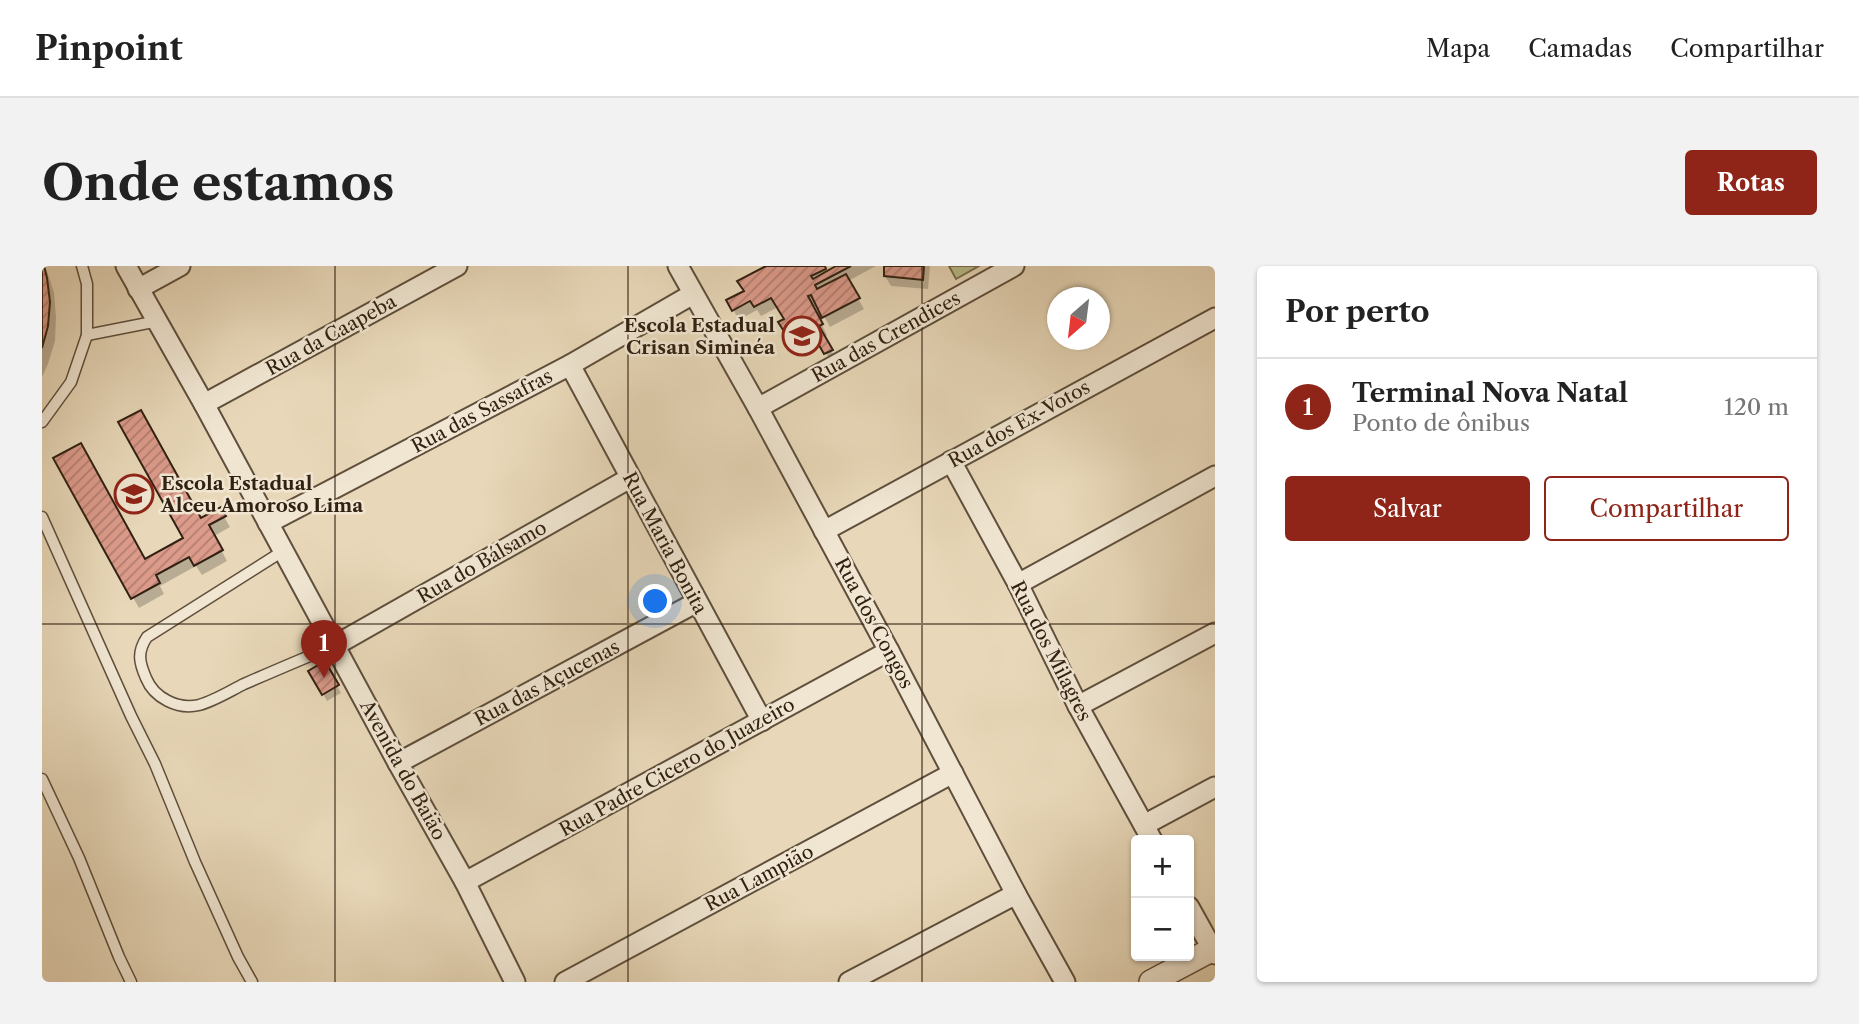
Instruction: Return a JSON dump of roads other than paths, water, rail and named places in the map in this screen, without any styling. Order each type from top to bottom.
[{"type":"street","name":"Avenida do Baião","points":[[126,266],[466,882],[515,982]]},
{"type":"street","points":[[138,289],[180,266]]},
{"type":"street","name":"Rua da Caapeba","points":[[204,404],[457,266]]},
{"type":"street","name":"Rua dos Congos","points":[[678,266],[758,408],[1065,982]]},
{"type":"street","name":"Rua das Crendices","points":[[758,408],[1014,266]]},
{"type":"street","name":"Rua das Sassafras","points":[[268,523],[570,365],[693,294]]},
{"type":"street","name":"Rua dos Ex-Votos","points":[[824,531],[1215,317]]},
{"type":"street","name":"Rua Maria Bonita","points":[[570,365],[762,721]]},
{"type":"street","name":"Rua dos Milagres","points":[[951,461],[1078,706],[1148,833]]},
{"type":"street","points":[[1017,584],[1215,476]]},
{"type":"street","name":"Rua do Bálsamo","points":[[334,646],[630,478]]},
{"type":"street","name":"Rua das Açucenas","points":[[398,763],[697,602]]},
{"type":"street","points":[[1078,706],[1215,632]]},
{"type":"street","name":"Rua Padre Cicero do Juazeiro","points":[[466,882],[889,651]]},
{"type":"street","name":"Rua Lampião","points":[[565,982],[953,773]]},
{"type":"street","points":[[1148,833],[1215,787]]},
{"type":"street","points":[[849,982],[1016,894]]},
{"type":"street","points":[[1151,982],[1214,950],[1194,916]]},
{"type":"lane","points":[[42,422],[71,382],[87,335],[87,284],[82,266]]},
{"type":"lane","points":[[87,335],[158,321]]},
{"type":"lane","points":[[42,517],[155,764],[195,862],[252,982]]},
{"type":"lane","points":[[283,551],[146,637],[141,646],[140,663],[148,682],[161,698],[179,706],[199,705],[334,646]]},
{"type":"lane","points":[[42,779],[79,858],[131,982]]},
{"type":"place","name":"Escola Estadual Crisan Siminéa","points":[[802,336]]},
{"type":"place","name":"Escola Estadual Alceu Amoroso Lima","points":[[134,494]]},
{"type":"place","name":"Terminal Nova Natal","points":[[324,678]]}]
